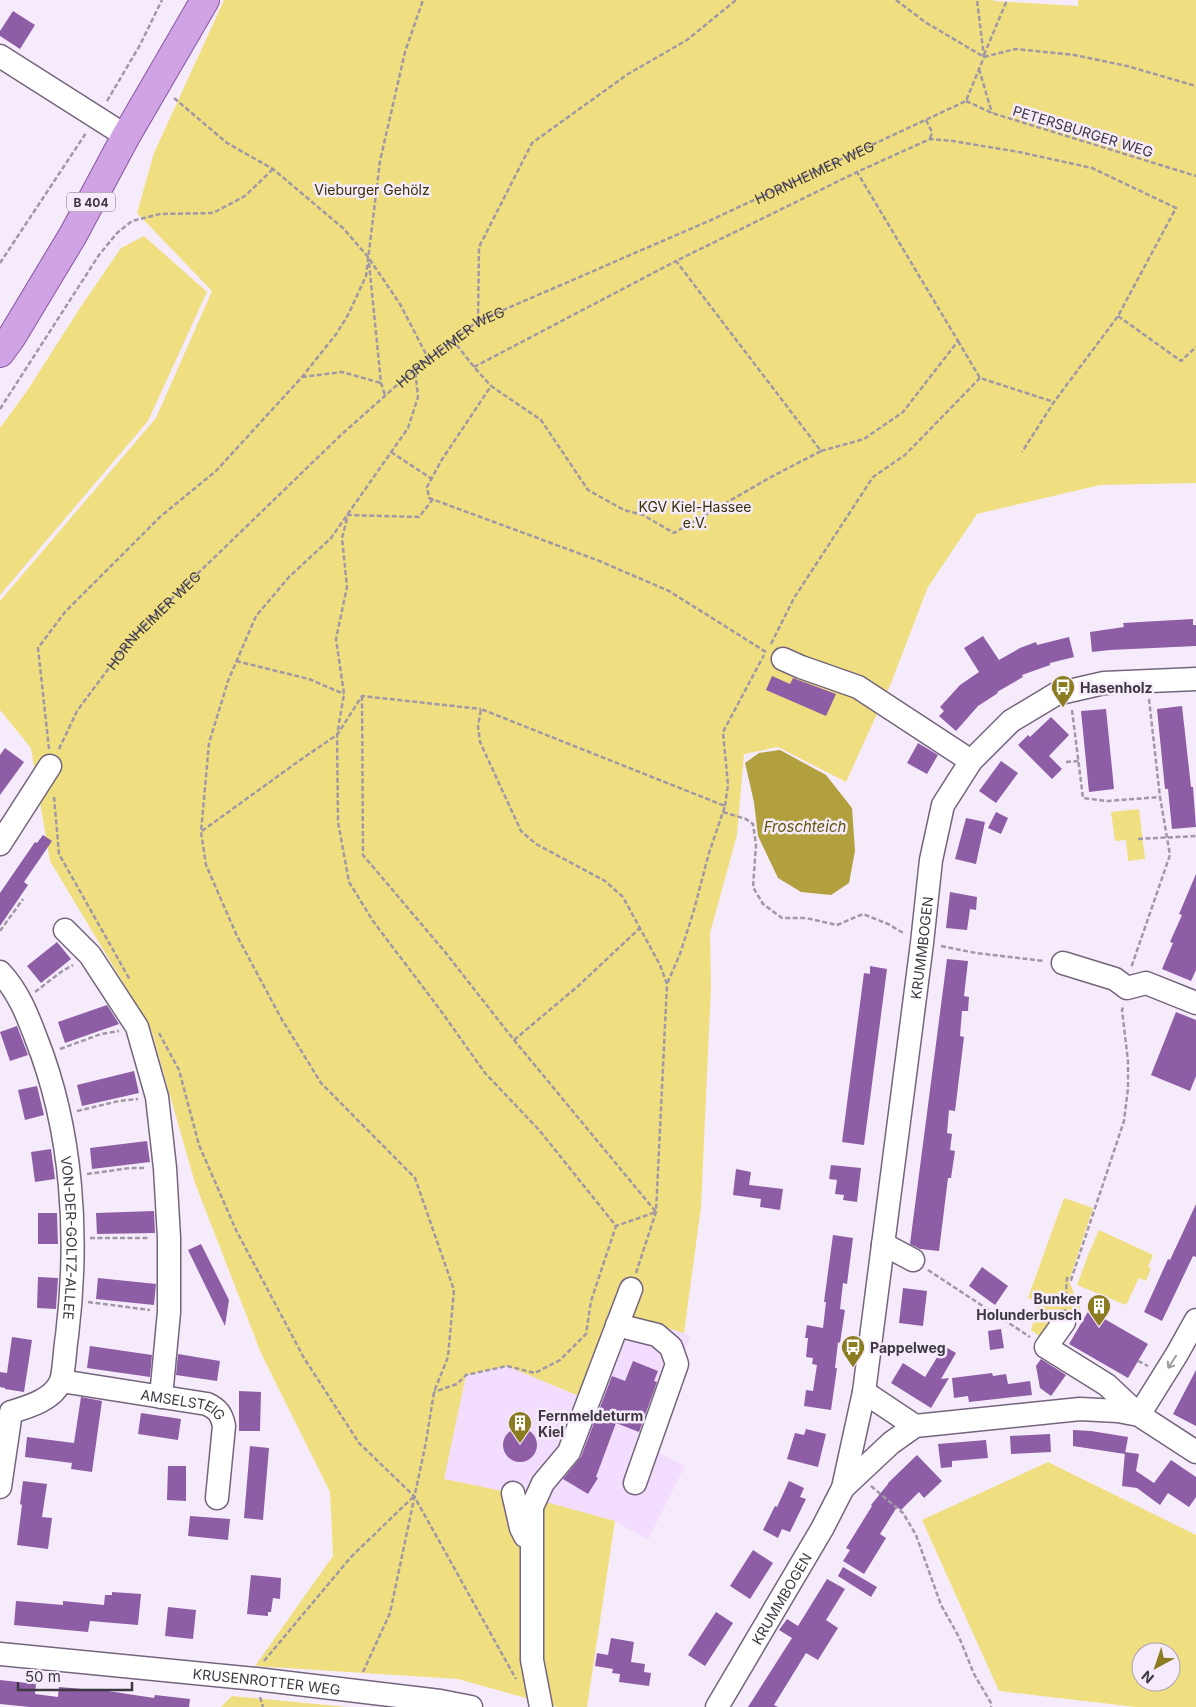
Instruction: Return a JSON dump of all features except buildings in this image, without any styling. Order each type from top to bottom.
[{"type":"main road","name":"B 404","points":[[0,353],[73,235],[126,136],[205,0]]},
{"type":"street","points":[[0,56],[126,136]]},
{"type":"street","points":[[774,655],[801,667],[858,687],[971,761]]},
{"type":"street","name":"KRUMMBOGEN","points":[[851,1482],[922,943],[931,860],[943,805],[971,761],[1011,721],[1056,694],[1104,683],[1196,679]]},
{"type":"street","points":[[0,844],[50,766]]},
{"type":"street","points":[[65,930],[90,955],[147,1028],[165,1168],[169,1238],[169,1312],[161,1397]]},
{"type":"street","points":[[1063,963],[1115,979],[1127,988],[1146,983],[1196,1003]]},
{"type":"street","name":"VON-DER-GOLTZ-ALLEE","points":[[0,972],[7,979],[22,1002],[43,1054],[61,1115],[70,1176],[72,1239],[71,1300],[61,1382]]},
{"type":"street","points":[[883,1244],[913,1260]]},
{"type":"street","points":[[541,1707],[532,1660],[532,1507],[543,1483],[568,1452],[631,1289]]},
{"type":"street","points":[[1139,1415],[1178,1354],[1196,1320]]},
{"type":"street","points":[[1064,1322],[1046,1347],[1108,1385],[1139,1415],[1196,1452]]},
{"type":"street","points":[[617,1325],[657,1335],[671,1347],[677,1364],[635,1483]]},
{"type":"street","points":[[0,1487],[6,1411],[31,1406],[49,1396],[61,1382]]},
{"type":"street","name":"AMSELSTEIG","points":[[61,1382],[207,1404],[218,1410],[224,1426],[217,1498]]},
{"type":"street","points":[[864,1392],[915,1426],[1080,1409],[1118,1411],[1139,1415]]},
{"type":"street","name":"KRUMMBOGEN","points":[[716,1707],[851,1482],[891,1443],[915,1426]]},
{"type":"street","points":[[513,1493],[521,1528],[532,1548]]},
{"type":"street","name":"KRUSENROTTER WEG","points":[[0,1654],[256,1679],[440,1701],[471,1707]]},
{"type":"path","points":[[0,263],[97,118],[140,45],[162,0]]},
{"type":"path","points":[[134,987],[59,854],[38,648],[65,612],[161,516],[216,471],[302,377],[350,313],[366,276],[380,161],[405,52],[423,0]]},
{"type":"path","points":[[478,321],[479,247],[532,142],[628,74],[687,40],[736,0]]},
{"type":"path","points":[[896,0],[925,22],[984,57],[1015,49],[1074,55],[1127,66],[1196,86]]},
{"type":"path","points":[[977,0],[984,57]]},
{"type":"path","points":[[966,101],[1007,0]]},
{"type":"path","points":[[979,69],[992,113]]},
{"type":"path","points":[[174,97],[227,143],[273,169],[344,228],[368,257],[400,304],[428,358]]},
{"type":"path","name":"HORNHEIMER WEG","points":[[50,766],[78,711],[132,637],[278,494],[385,395],[452,339],[478,321],[711,220],[966,101]]},
{"type":"path","name":"PETERSBURGER WEG","points":[[966,101],[992,113],[1196,176]]},
{"type":"path","points":[[926,120],[932,132],[930,139]]},
{"type":"path","points":[[474,366],[676,261],[857,172],[930,139],[1019,152],[1092,168],[1176,208],[1118,316],[1054,402],[1022,452]]},
{"type":"path","points":[[0,409],[99,255],[117,233],[132,221],[160,214],[213,212],[245,196],[273,169]]},
{"type":"path","points":[[857,172],[980,378],[1054,402]]},
{"type":"path","points":[[368,257],[381,383],[385,395]]},
{"type":"path","points":[[676,261],[821,452]]},
{"type":"path","points":[[1118,316],[1181,361],[1196,347]]},
{"type":"path","points":[[452,339],[491,386],[541,420],[588,490],[624,510],[643,515],[674,533],[771,477],[821,452],[864,439],[903,412],[958,341]]},
{"type":"path","points":[[354,1691],[390,1614],[434,1392],[448,1356],[454,1290],[415,1178],[321,1083],[281,1018],[237,936],[206,865],[202,832],[209,743],[228,681],[256,616],[289,577],[331,538],[408,428],[418,397],[415,369]]},
{"type":"path","points":[[302,377],[342,372],[381,383]]},
{"type":"path","points":[[631,1289],[656,1212],[667,984],[680,954],[709,853],[723,812],[728,785],[723,732],[774,655],[773,641],[794,598],[873,476],[905,455],[980,378]]},
{"type":"path","points":[[491,386],[441,461],[427,487],[429,498],[597,560],[669,591],[774,655]]},
{"type":"path","points":[[392,452],[432,479]]},
{"type":"path","points":[[348,515],[419,517],[433,499]]},
{"type":"path","points":[[348,515],[342,538],[347,587],[336,639],[344,694],[337,735],[338,822],[349,882],[373,921],[485,1072],[540,1131],[616,1226]]},
{"type":"path","points":[[236,661],[309,679],[344,694]]},
{"type":"path","points":[[1064,1322],[1067,1278],[1072,1280],[1124,1121],[1128,1088],[1128,1061],[1122,1010],[1131,966],[1170,855],[1160,797],[1147,681]]},
{"type":"path","points":[[1068,692],[1072,706],[1083,798],[1107,801],[1160,797]]},
{"type":"path","points":[[362,696],[481,709],[724,806]]},
{"type":"path","points":[[202,832],[337,735],[362,696]]},
{"type":"path","points":[[362,696],[363,855],[445,952],[514,1040],[656,1212]]},
{"type":"path","points":[[481,709],[478,726],[480,742],[521,831],[536,844],[605,881],[623,897],[660,965],[667,984]]},
{"type":"path","points":[[1066,762],[1079,761]]},
{"type":"path","points":[[723,812],[746,819],[753,824],[756,845],[753,887],[763,904],[782,918],[806,918],[837,925],[863,914],[888,924],[922,943],[976,953],[1063,963]]},
{"type":"path","points":[[1138,839],[1196,836]]},
{"type":"path","points":[[0,930],[23,898]]},
{"type":"path","points":[[514,1040],[577,987],[640,928]]},
{"type":"path","points":[[22,1002],[60,972],[90,955]]},
{"type":"path","points":[[43,1054],[101,1034],[147,1028],[179,1070],[199,1145],[236,1230],[304,1358],[359,1443],[414,1496],[517,1682]]},
{"type":"path","points":[[61,1115],[119,1101],[157,1097]]},
{"type":"path","points":[[70,1176],[130,1168],[165,1168]]},
{"type":"path","points":[[616,1226],[656,1212]]},
{"type":"path","points":[[434,1392],[457,1384],[466,1375],[507,1366],[535,1373],[560,1360],[586,1334],[591,1301],[616,1226]]},
{"type":"path","points":[[72,1239],[169,1238]]},
{"type":"path","points":[[913,1260],[1046,1347]]},
{"type":"path","points":[[71,1300],[169,1312]]},
{"type":"path","points":[[851,1482],[903,1514],[916,1535],[941,1605],[959,1637],[974,1674],[991,1703],[991,1707]]},
{"type":"path","points":[[256,1679],[265,1660],[351,1556],[414,1496]]},
{"type":"shaded area","points":[[620,1313],[690,1335],[657,1452],[685,1466],[648,1540],[615,1521],[443,1479],[466,1375],[507,1366],[579,1396]]},
{"type":"green space","points":[[224,0],[994,0],[1078,6],[1078,0],[1196,0],[1196,483],[1100,485],[977,514],[928,587],[891,683],[846,782],[778,747],[744,754],[737,835],[710,933],[711,987],[701,1207],[684,1333],[615,1311],[579,1396],[507,1366],[466,1375],[444,1479],[513,1493],[615,1521],[587,1707],[558,1707],[458,1679],[255,1666],[333,1556],[330,1492],[261,1353],[195,1183],[151,1029],[50,861],[31,748],[0,710],[0,601],[156,418],[212,291],[137,213],[154,153]]},
{"type":"green space","points":[[144,236],[207,292],[148,421],[0,595],[0,428],[27,391],[121,248]]},
{"type":"green space","points":[[1139,809],[1145,859],[1128,861],[1126,840],[1115,841],[1111,812]]},
{"type":"green space","points":[[1064,1198],[1093,1208],[1069,1281],[1080,1308],[1056,1348],[1031,1330],[1039,1303],[1028,1298]]},
{"type":"green space","points":[[1099,1230],[1153,1255],[1148,1267],[1151,1268],[1146,1281],[1139,1278],[1126,1305],[1077,1285]]},
{"type":"green space","points":[[1048,1462],[1196,1535],[1196,1707],[1136,1707],[999,1691],[922,1520]]},
{"type":"green space","points":[[232,1696],[347,1707],[221,1707]]},
{"type":"water","name":"Froschteich","points":[[780,750],[826,775],[852,808],[855,851],[849,883],[831,895],[801,892],[778,878],[758,836],[754,802],[745,763],[759,753]]},
{"type":"place","name":"Hasenholz","points":[[1063,708]]},
{"type":"place","name":"Bunker Holunderbusch","points":[[1099,1327]]},
{"type":"place","name":"Pappelweg","points":[[853,1368]]},
{"type":"place","name":"Fernmeldeturm Kiel","points":[[520,1444]]},
{"type":"park label","name":"Vieburger Gehölz","points":[[372,189]]},
{"type":"park label","name":"KGV Kiel-Hassee e.V.","points":[[695,514]]}]
